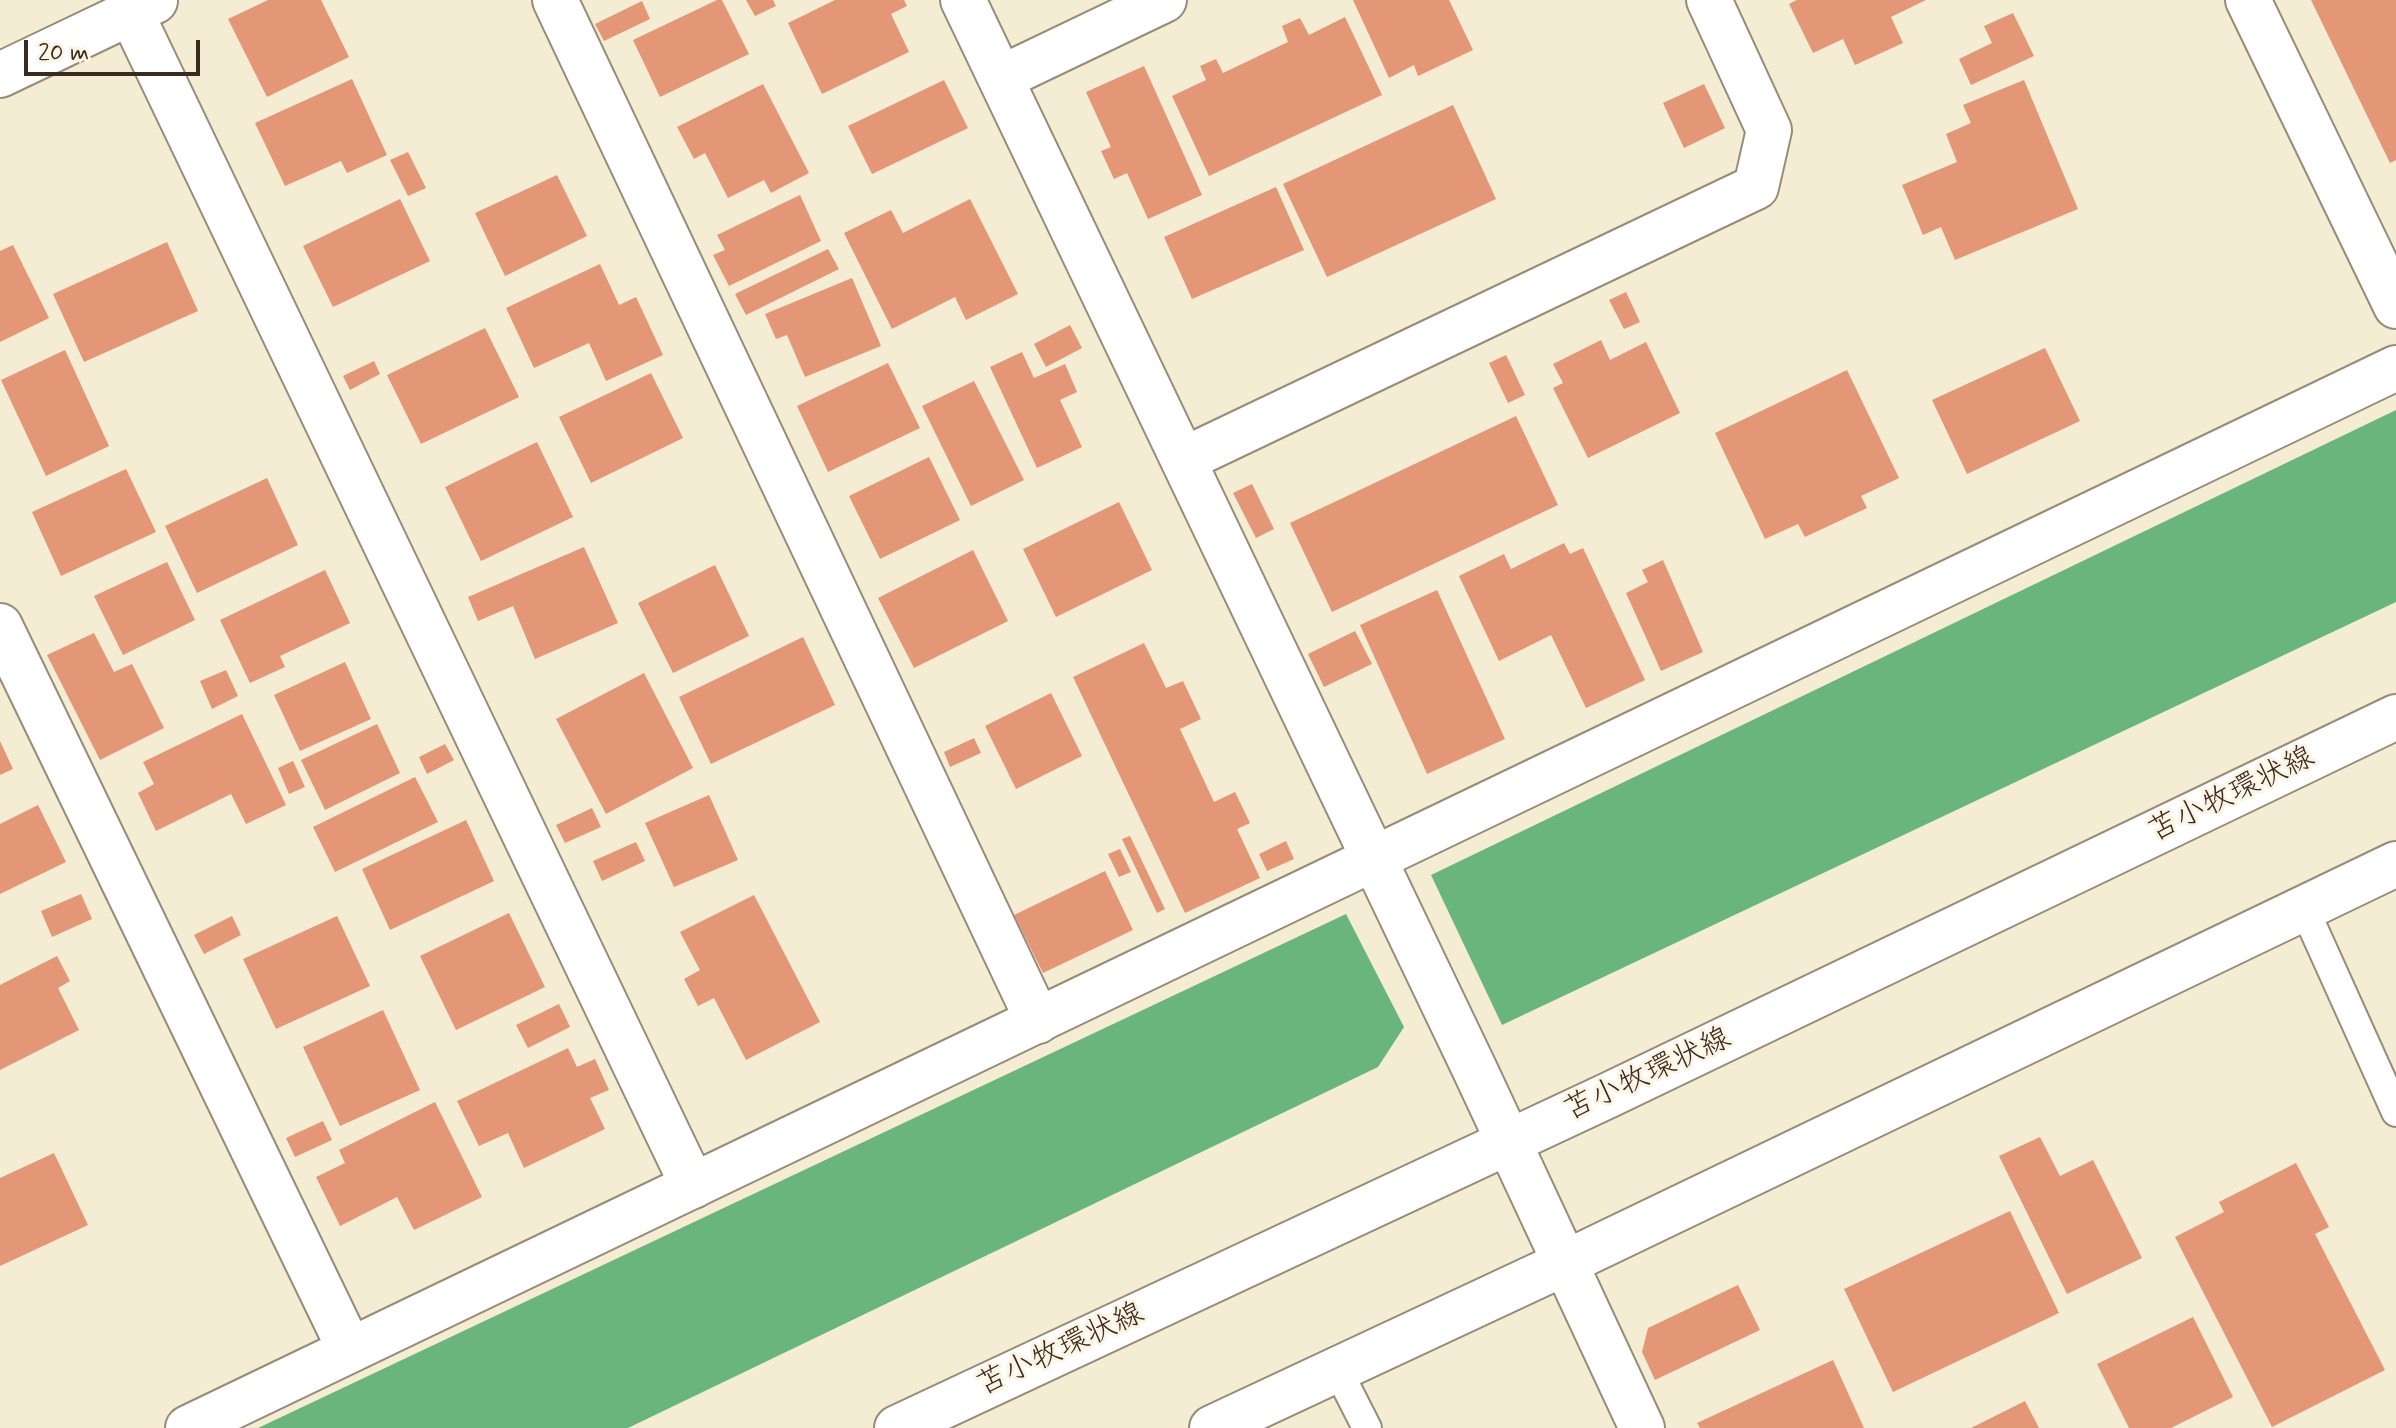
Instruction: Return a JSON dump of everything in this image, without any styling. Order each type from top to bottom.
[{"type":"street","points":[[555,0],[1038,1021]]},
{"type":"street","points":[[963,0],[1374,858],[1642,1428]]},
{"type":"street","points":[[1001,78],[1164,0]]},
{"type":"street","points":[[1183,460],[1756,187],[1769,130],[1709,0]]},
{"type":"street","points":[[2248,0],[2396,306]]},
{"type":"street","points":[[0,75],[144,6],[693,1186]]},
{"type":"street","points":[[188,1428],[2396,368]]},
{"type":"street","points":[[0,626],[350,1350]]},
{"type":"street","name":"苫小牧環状線","points":[[897,1428],[1508,1141],[2396,717]]},
{"type":"street","points":[[1212,1428],[1565,1263],[2396,864]]},
{"type":"lane","points":[[2304,908],[2396,1112]]},
{"type":"lane","points":[[1337,1369],[1367,1428]]},
{"type":"green space","points":[[2396,410],[2396,602],[1502,1025],[1431,875]]},
{"type":"green space","points":[[1346,914],[1404,1027],[1378,1067],[628,1428],[258,1428]]},
{"type":"building","points":[[268,0],[321,0],[349,57],[267,97],[228,19]]},
{"type":"building","points":[[722,0],[749,54],[660,97],[633,40]]},
{"type":"building","points":[[746,0],[773,0],[776,6],[755,16]]},
{"type":"building","points":[[835,0],[904,0],[907,6],[891,14],[909,52],[822,94],[788,23]]},
{"type":"building","points":[[1353,0],[1449,0],[1473,50],[1418,76],[1414,65],[1389,78]]},
{"type":"building","points":[[1797,0],[1926,0],[1891,17],[1903,43],[1855,65],[1843,39],[1813,53],[1789,4]]},
{"type":"building","points":[[2311,0],[2396,0],[2396,160],[2390,163]]},
{"type":"building","points":[[642,1],[650,19],[604,41],[595,24]]},
{"type":"building","points":[[2013,13],[2034,56],[1971,85],[1959,59],[1992,43],[1984,26]]},
{"type":"building","points":[[1345,17],[1382,95],[1209,176],[1172,96],[1206,80],[1200,66],[1216,59],[1223,73],[1288,42],[1282,26],[1300,18],[1309,35]]},
{"type":"building","points":[[1144,66],[1202,195],[1148,219],[1127,173],[1114,179],[1101,151],[1111,147],[1086,92]]},
{"type":"building","points":[[352,79],[387,155],[347,173],[341,161],[285,186],[255,123]]},
{"type":"building","points":[[944,80],[968,128],[872,174],[848,126]]},
{"type":"building","points":[[2024,80],[2078,209],[1955,260],[1941,227],[1923,235],[1902,185],[1957,162],[1946,134],[1971,123],[1963,105]]},
{"type":"building","points":[[763,84],[809,173],[771,193],[764,180],[728,198],[705,153],[694,159],[677,127]]},
{"type":"building","points":[[1704,84],[1725,128],[1684,148],[1663,103]]},
{"type":"building","points":[[1453,105],[1496,199],[1327,277],[1283,184]]},
{"type":"building","points":[[408,152],[426,188],[408,196],[390,160]]},
{"type":"building","points":[[557,175],[587,236],[505,276],[475,213]]},
{"type":"building","points":[[1276,187],[1304,250],[1192,299],[1164,237]]},
{"type":"building","points":[[800,195],[821,241],[729,286],[713,255],[725,250],[717,235]]},
{"type":"building","points":[[400,199],[430,261],[333,307],[303,246]]},
{"type":"building","points":[[970,199],[1018,294],[966,320],[955,297],[892,329],[844,233],[891,210],[903,233]]},
{"type":"building","points":[[167,242],[198,311],[84,362],[53,294]]},
{"type":"building","points":[[13,245],[49,318],[0,342],[0,251]]},
{"type":"building","points":[[828,249],[839,269],[746,315],[735,294]]},
{"type":"building","points":[[600,264],[619,305],[636,297],[663,355],[606,381],[589,343],[534,368],[506,308]]},
{"type":"building","points":[[852,278],[881,346],[805,377],[787,335],[776,339],[765,314]]},
{"type":"building","points":[[1626,292],[1640,322],[1624,329],[1609,300]]},
{"type":"building","points":[[1070,325],[1082,348],[1046,367],[1034,344]]},
{"type":"building","points":[[485,328],[519,397],[421,444],[387,375]]},
{"type":"building","points":[[1601,340],[1610,360],[1646,342],[1680,413],[1588,458],[1553,388],[1563,383],[1553,364]]},
{"type":"building","points":[[2045,348],[2080,421],[1967,474],[1932,400]]},
{"type":"building","points":[[65,350],[109,446],[46,476],[1,380]]},
{"type":"building","points":[[1022,352],[1034,378],[1065,364],[1077,392],[1060,400],[1082,447],[1037,468],[990,367]]},
{"type":"building","points":[[1506,355],[1525,395],[1508,403],[1489,363]]},
{"type":"building","points":[[374,361],[380,374],[350,390],[343,376]]},
{"type":"building","points":[[888,363],[920,428],[828,472],[797,406]]},
{"type":"building","points":[[1847,370],[1899,478],[1861,496],[1867,508],[1805,537],[1798,524],[1765,539],[1715,433]]},
{"type":"building","points":[[651,373],[683,438],[591,483],[559,417]]},
{"type":"building","points":[[974,381],[1024,480],[971,506],[922,406]]},
{"type":"building","points":[[1516,416],[1558,505],[1332,612],[1290,523]]},
{"type":"building","points":[[537,442],[573,517],[481,561],[445,487]]},
{"type":"building","points":[[929,457],[960,520],[880,559],[849,496]]},
{"type":"building","points":[[126,469],[156,532],[61,576],[32,512]]},
{"type":"building","points":[[267,478],[298,545],[197,593],[165,526]]},
{"type":"building","points":[[1252,484],[1274,529],[1256,538],[1233,493]]},
{"type":"building","points":[[1119,502],[1152,570],[1056,617],[1023,549]]},
{"type":"building","points":[[1564,543],[1570,554],[1583,548],[1645,680],[1586,708],[1551,635],[1499,661],[1459,576],[1504,554],[1511,569]]},
{"type":"building","points":[[584,547],[618,623],[535,659],[513,606],[478,621],[468,597]]},
{"type":"building","points":[[973,550],[1008,621],[914,668],[878,598]]},
{"type":"building","points":[[1663,560],[1703,652],[1661,671],[1626,593],[1648,582],[1642,570]]},
{"type":"building","points":[[167,562],[195,620],[123,655],[94,596]]},
{"type":"building","points":[[715,565],[749,636],[673,673],[638,603]]},
{"type":"building","points":[[325,570],[350,623],[280,656],[285,667],[250,683],[220,620]]},
{"type":"building","points":[[1437,590],[1505,739],[1427,774],[1360,625]]},
{"type":"building","points":[[1355,631],[1372,664],[1324,687],[1308,654]]},
{"type":"building","points":[[94,633],[114,672],[132,664],[164,728],[100,760],[47,655]]},
{"type":"building","points":[[803,637],[835,705],[711,764],[679,697]]},
{"type":"building","points":[[1144,643],[1166,688],[1183,681],[1201,719],[1180,729],[1214,802],[1235,792],[1250,823],[1237,829],[1260,878],[1185,913],[1073,677]]},
{"type":"building","points":[[345,662],[371,719],[300,751],[274,695]]},
{"type":"building","points":[[226,670],[238,696],[212,709],[200,681]]},
{"type":"building","points":[[644,673],[693,768],[606,814],[556,719]]},
{"type":"building","points":[[1051,693],[1082,756],[1016,789],[985,726]]},
{"type":"building","points":[[242,714],[286,805],[246,824],[231,794],[156,831],[138,793],[154,784],[143,762]]},
{"type":"building","points":[[377,724],[400,773],[325,810],[301,760]]},
{"type":"building","points":[[974,738],[981,753],[950,767],[944,752]]},
{"type":"building","points":[[0,741],[13,769],[0,775]]},
{"type":"building","points":[[445,744],[454,760],[427,774],[419,757]]},
{"type":"building","points":[[293,761],[305,787],[289,794],[278,768]]},
{"type":"building","points":[[415,777],[438,822],[335,872],[313,827]]},
{"type":"building","points":[[709,795],[738,860],[674,887],[645,823]]},
{"type":"building","points":[[38,805],[66,862],[0,894],[0,824]]},
{"type":"building","points":[[592,808],[601,827],[565,843],[556,825]]},
{"type":"building","points":[[466,820],[494,881],[390,930],[362,869]]},
{"type":"building","points":[[1130,836],[1165,909],[1157,913],[1122,839]]},
{"type":"building","points":[[1286,841],[1294,859],[1267,871],[1259,854]]},
{"type":"building","points":[[636,842],[645,861],[602,881],[593,861]]},
{"type":"building","points":[[1120,849],[1131,872],[1119,877],[1108,854]]},
{"type":"building","points":[[1105,871],[1133,930],[1043,973],[1014,915]]},
{"type":"building","points":[[81,894],[92,919],[52,937],[41,911]]},
{"type":"building","points":[[754,895],[820,1022],[746,1060],[714,998],[698,1006],[684,979],[700,970],[680,932]]},
{"type":"building","points":[[509,913],[545,987],[456,1030],[420,956]]},
{"type":"building","points":[[232,916],[241,935],[204,954],[194,935]]},
{"type":"building","points":[[337,916],[370,986],[276,1029],[243,959]]},
{"type":"building","points":[[57,956],[70,981],[58,988],[79,1030],[0,1070],[0,985]]},
{"type":"building","points":[[559,1004],[570,1027],[528,1048],[516,1025]]},
{"type":"building","points":[[383,1010],[420,1090],[340,1126],[303,1047]]},
{"type":"building","points":[[568,1048],[577,1067],[595,1059],[609,1090],[590,1098],[605,1129],[524,1168],[508,1133],[479,1146],[457,1101]]},
{"type":"building","points":[[435,1102],[482,1197],[414,1230],[397,1197],[340,1226],[316,1177],[345,1163],[339,1150]]},
{"type":"building","points":[[323,1121],[332,1140],[295,1157],[286,1138]]},
{"type":"building","points":[[2040,1137],[2060,1176],[2093,1160],[2142,1258],[2067,1294],[1999,1156]]},
{"type":"building","points":[[54,1153],[88,1225],[0,1266],[0,1178]]},
{"type":"building","points":[[2296,1163],[2329,1227],[2315,1234],[2385,1370],[2272,1427],[2175,1237],[2224,1212],[2219,1202]]},
{"type":"building","points":[[2010,1211],[2059,1313],[1893,1392],[1844,1289]]},
{"type":"building","points":[[1738,1285],[1760,1330],[1655,1380],[1642,1352],[1648,1328]]},
{"type":"building","points":[[2193,1317],[2233,1397],[2171,1428],[2129,1428],[2097,1364]]},
{"type":"building","points":[[1833,1360],[1864,1428],[1700,1428],[1697,1423]]},
{"type":"building","points":[[2025,1401],[2039,1428],[1971,1428]]}]
